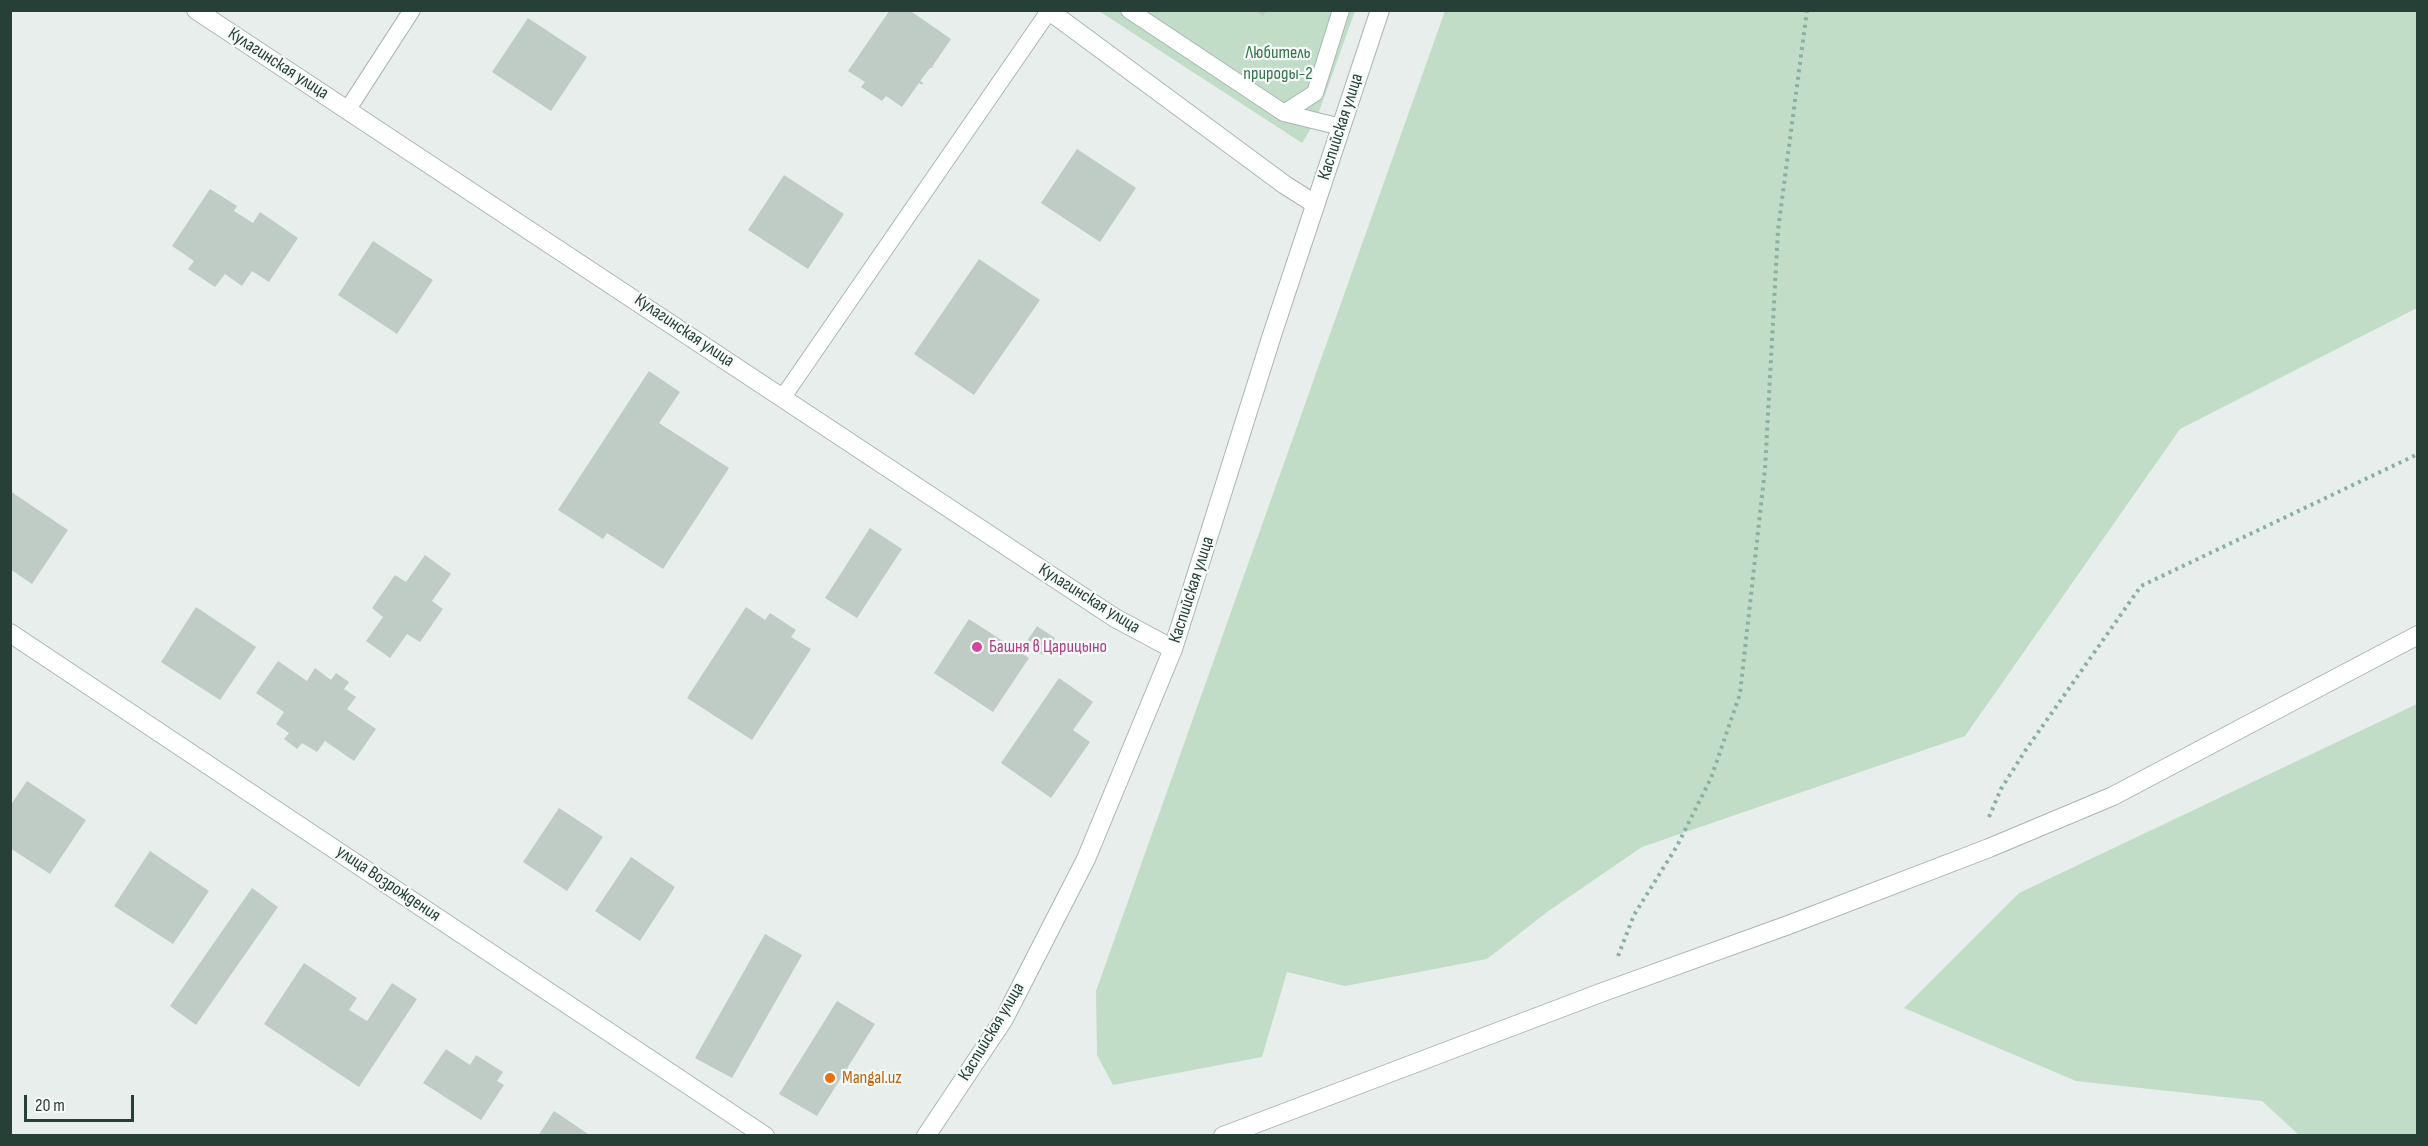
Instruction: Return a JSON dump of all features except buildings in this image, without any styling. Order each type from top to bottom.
[{"type":"street","name":"Кулагинская улица","points":[[196,10],[1115,618],[1173,649]]},
{"type":"street","name":"Каспийская улица","points":[[926,1136],[1004,1019],[1075,880],[1173,649],[1315,204],[1380,10]]},
{"type":"street","points":[[1049,11],[1285,185],[1315,204]]},
{"type":"street","name":"улица Возрождения","points":[[10,633],[765,1136]]},
{"type":"street","points":[[1222,1136],[1989,848],[2113,796],[2418,635]]},
{"type":"lane","points":[[348,109],[412,10]]},
{"type":"lane","points":[[1129,10],[1284,113],[1341,127]]},
{"type":"lane","points":[[1284,113],[1315,93],[1341,10]]},
{"type":"lane","points":[[783,397],[1049,11]]},
{"type":"path","points":[[1604,992],[1634,915],[1677,846],[1711,778],[1740,694],[1765,470],[1778,230],[1807,10]]},
{"type":"path","points":[[1989,848],[1989,819],[2001,789],[2025,751],[2141,586],[2418,454]]},
{"type":"green space","name":"Любитель природы-2","points":[[1099,11],[1355,11],[1316,120],[1302,143]]},
{"type":"green space","points":[[1445,11],[2417,11],[2417,308],[2180,429],[1965,736],[1642,847],[1547,912],[1487,959],[1345,986],[1287,972],[1262,1057],[1113,1085],[1097,1055],[1096,991]]},
{"type":"green space","points":[[2417,704],[2417,1135],[2299,1135],[2262,1101],[2076,1081],[1904,1008],[2019,893]]},
{"type":"place","name":"Башня в Царицыно","points":[[977,647]]},
{"type":"place","name":"Mangal.uz","points":[[830,1078]]}]
